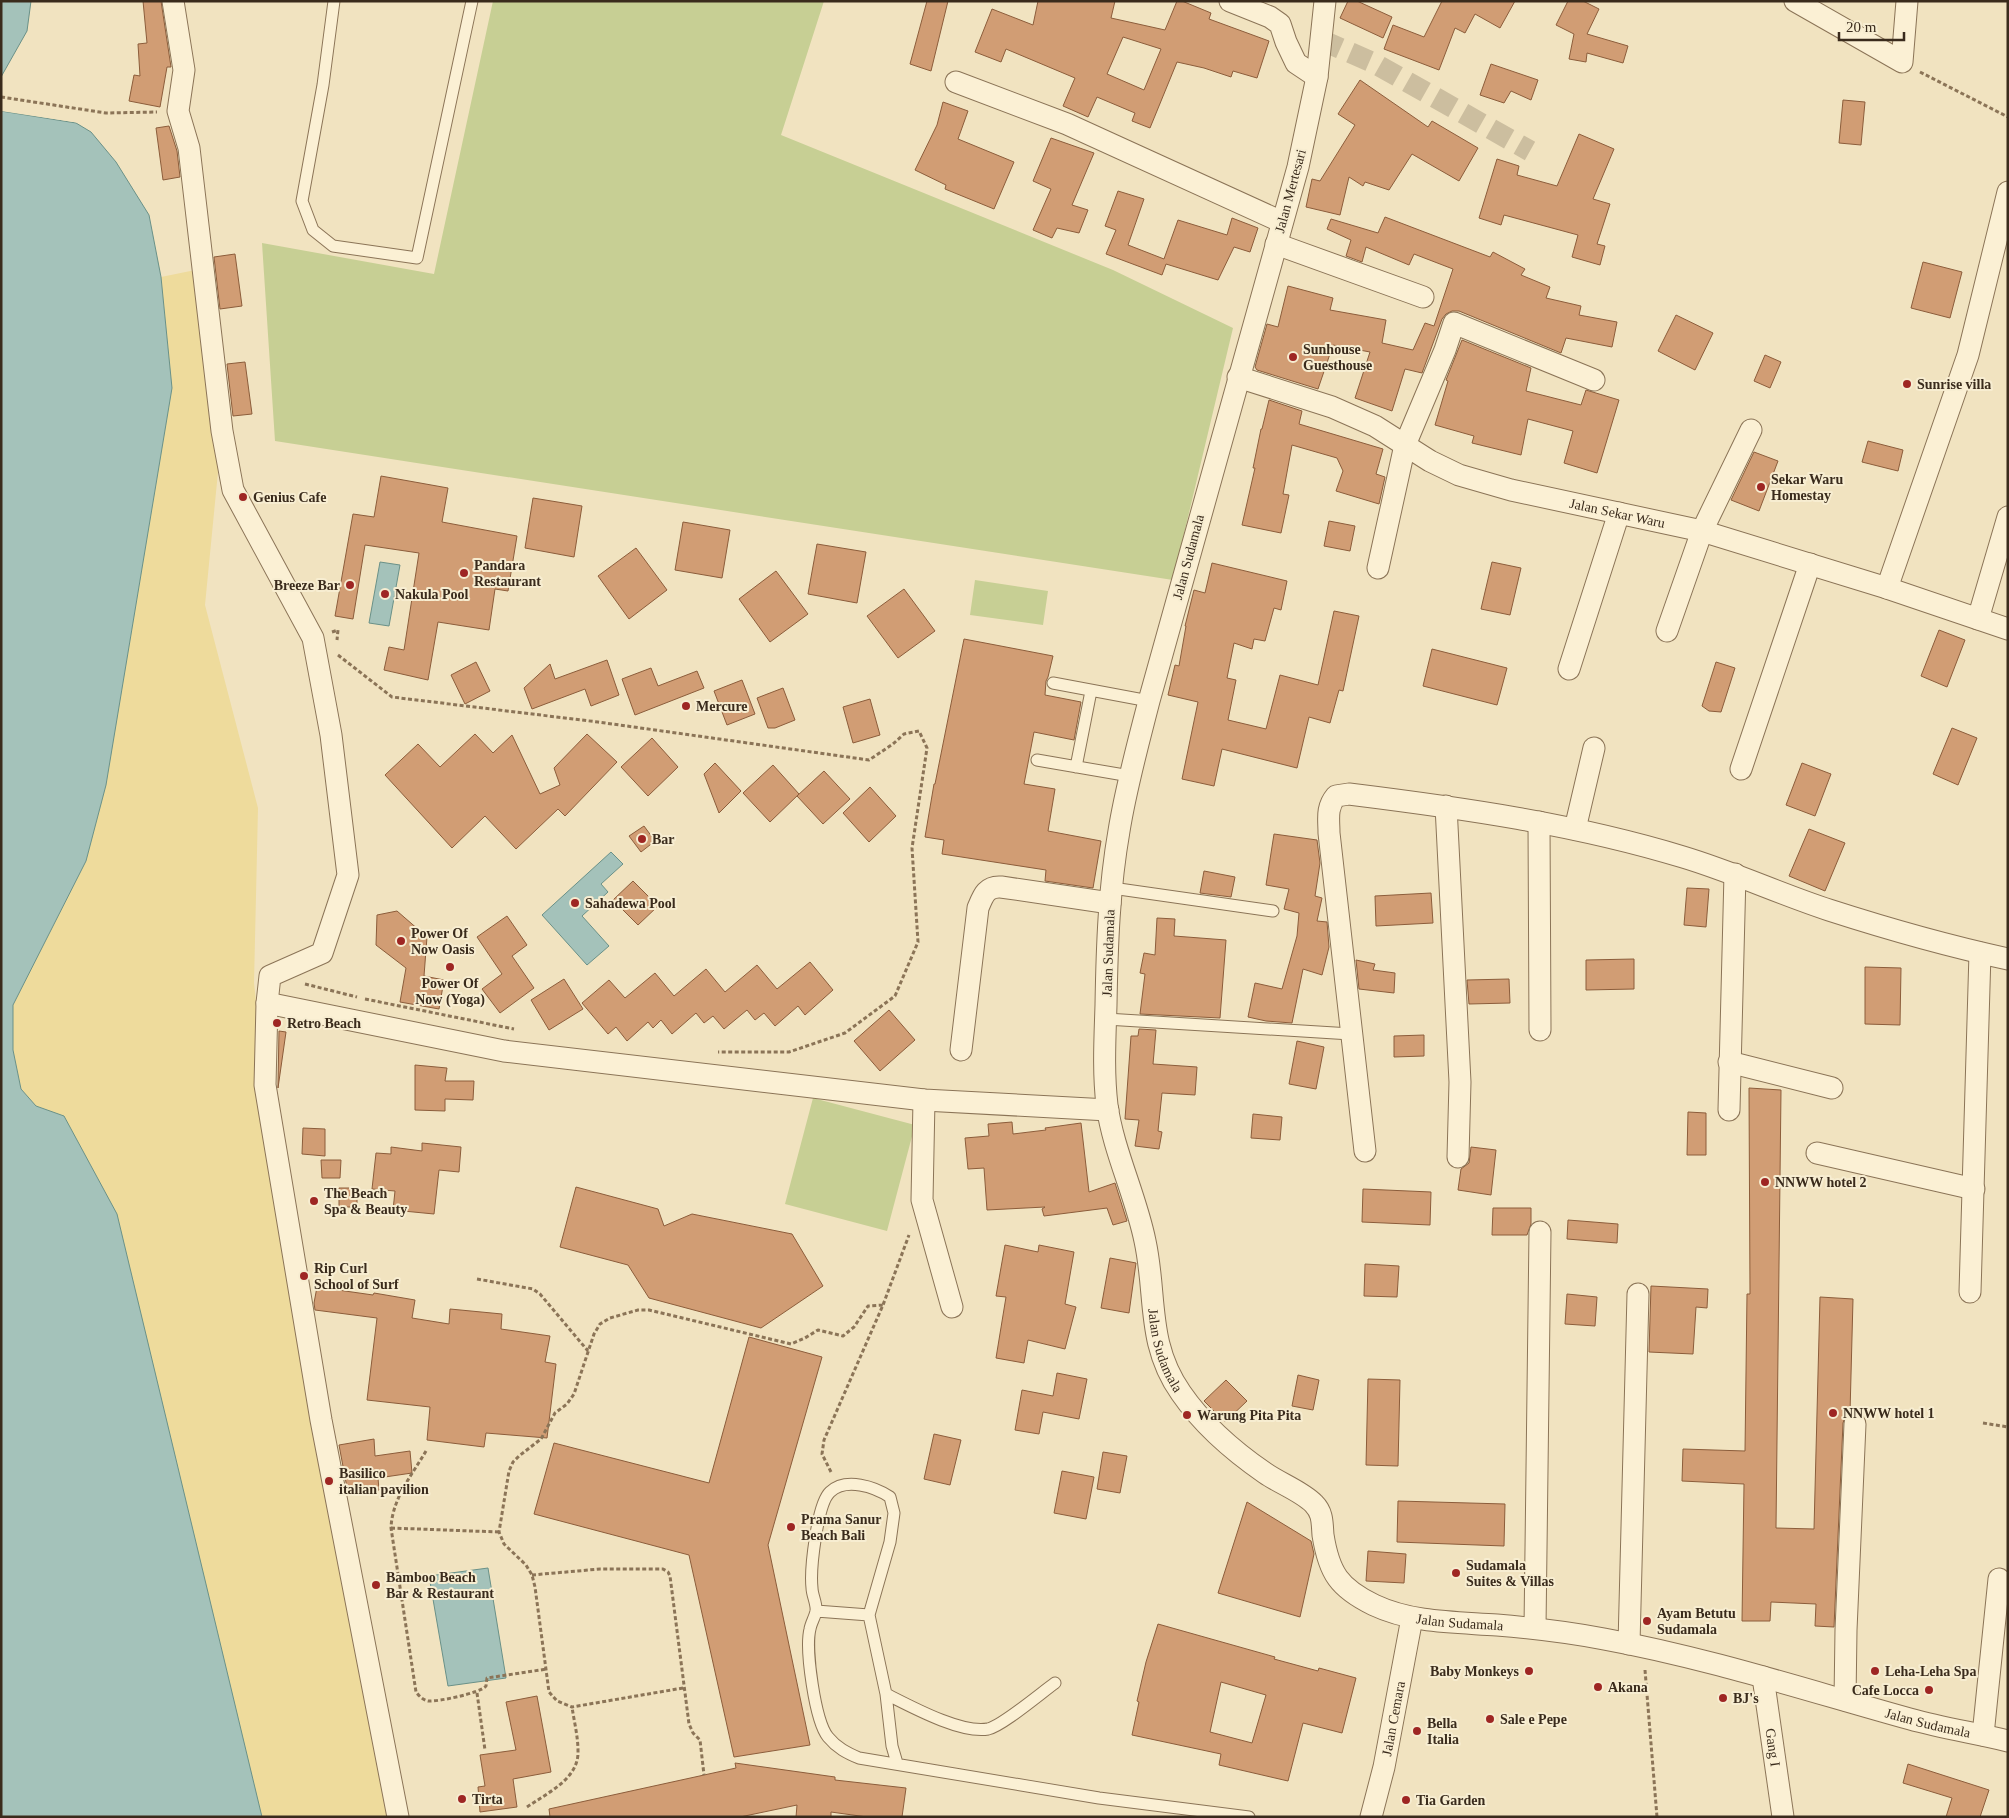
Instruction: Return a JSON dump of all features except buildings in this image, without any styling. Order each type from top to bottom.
[{"type":"street","points":[[173,1],[184,70],[178,111],[189,148],[222,431],[233,490],[313,638],[331,735],[348,875],[322,953],[270,976],[267,1003],[264,1085],[321,1420],[398,1817]]},
{"type":"street","points":[[1230,1],[1270,17],[1280,24],[1296,63],[1317,77]]},
{"type":"street","name":"Jalan Mertesari","points":[[1238,377],[1298,167],[1317,77],[1325,1]]},
{"type":"street","points":[[1795,1],[1902,62],[1907,1]]},
{"type":"street","points":[[956,82],[1067,124],[1282,222]]},
{"type":"street","points":[[1887,588],[1968,355],[2008,192]]},
{"type":"street","points":[[1276,244],[1423,297]]},
{"type":"street","points":[[1378,568],[1405,445],[1445,350],[1454,323],[1594,380]]},
{"type":"street","name":"Jalan Sekar Waru","points":[[1238,377],[1332,407],[1375,426],[1430,461],[1458,475],[1511,490],[1702,531],[1887,588],[2008,630]]},
{"type":"street","name":"Jalan Sudamala","points":[[1238,377],[1130,776],[1119,832],[1107,945],[1104,1067],[1108,1110],[1144,1236],[1154,1323],[1162,1357],[1179,1390],[1199,1417],[1221,1439],[1262,1471],[1316,1506],[1322,1518],[1323,1533],[1332,1570],[1339,1580],[1355,1594],[1376,1605],[1412,1618],[1535,1628],[1636,1645],[1915,1720],[2008,1741]]},
{"type":"street","points":[[1667,631],[1702,531],[1751,430]]},
{"type":"street","points":[[1569,669],[1619,513]]},
{"type":"street","points":[[1978,619],[2008,517]]},
{"type":"street","points":[[1741,769],[1810,564]]},
{"type":"street","points":[[1575,829],[1594,748]]},
{"type":"street","points":[[1365,1151],[1329,833],[1328,810],[1330,803],[1336,796],[1349,794],[1446,806],[1575,829],[1683,857],[1735,874],[1828,910],[1980,953],[2008,959]]},
{"type":"street","points":[[1446,806],[1460,1082],[1458,1157]]},
{"type":"street","points":[[1539,822],[1540,1030]]},
{"type":"street","points":[[1728,1110],[1735,874]]},
{"type":"street","points":[[961,1050],[978,908],[984,894],[994,886],[1111,895]]},
{"type":"street","points":[[1970,1292],[1980,953]]},
{"type":"street","points":[[267,1003],[504,1051],[924,1100],[1108,1110]]},
{"type":"street","points":[[1729,1062],[1832,1088]]},
{"type":"street","points":[[924,1100],[922,1200],[952,1307]]},
{"type":"street","points":[[1817,1153],[1974,1189]]},
{"type":"street","points":[[1535,1628],[1540,1232]]},
{"type":"street","points":[[1636,1645],[1638,1294]]},
{"type":"street","points":[[1844,1700],[1856,1424]]},
{"type":"street","points":[[1983,1735],[1999,1579]]},
{"type":"street","name":"Jalan Cemara","points":[[1371,1817],[1384,1767],[1412,1618]]},
{"type":"street","name":"Gang I","points":[[1763,1678],[1783,1817]]},
{"type":"lane","points":[[334,1],[323,85],[302,201],[313,230],[333,246],[417,258],[472,1]]},
{"type":"lane","points":[[1052,684],[1149,701]]},
{"type":"lane","points":[[1076,767],[1091,691]]},
{"type":"lane","points":[[1037,760],[1130,776]]},
{"type":"lane","points":[[1111,895],[1273,911]]},
{"type":"lane","points":[[1106,1019],[1352,1034]]},
{"type":"lane","points":[[897,1763],[892,1746],[886,1694],[868,1615],[890,1542],[894,1513],[890,1497],[878,1489],[858,1485],[839,1486],[829,1493],[815,1538],[812,1588],[816,1611],[810,1629],[808,1644],[815,1699],[826,1735],[845,1753],[859,1758],[1099,1798],[1249,1817]]},
{"type":"lane","points":[[816,1611],[868,1615]]},
{"type":"lane","points":[[886,1694],[945,1721],[967,1728],[987,1729],[998,1725],[1055,1683]]},
{"type":"path","points":[[1902,62],[2008,116]]},
{"type":"path","points":[[1,97],[106,113],[178,111]]},
{"type":"path","points":[[313,638],[338,630],[336,645]]},
{"type":"path","points":[[335,653],[392,697],[598,722],[870,760],[904,734],[919,731],[927,748],[912,848],[918,942],[895,996],[845,1033],[789,1052],[714,1052]]},
{"type":"path","points":[[270,976],[357,997],[474,1019],[519,1030]]},
{"type":"path","points":[[839,1486],[824,1461],[822,1454],[824,1440],[883,1305],[910,1231]]},
{"type":"path","points":[[477,1279],[533,1289],[540,1294],[588,1351]]},
{"type":"path","points":[[683,1688],[572,1707],[557,1701],[550,1692],[532,1575],[523,1562],[504,1544],[499,1532],[509,1471],[514,1462],[541,1439],[555,1413],[567,1404],[574,1394],[594,1334],[600,1324],[610,1318],[638,1310],[649,1310],[792,1344],[818,1330],[843,1336],[854,1327],[868,1306],[883,1305]]},
{"type":"path","points":[[1983,1423],[2008,1427]]},
{"type":"path","points":[[426,1451],[399,1497],[392,1514],[391,1528],[416,1692],[421,1698],[429,1701],[477,1693],[486,1686],[487,1678],[546,1670]]},
{"type":"path","points":[[391,1528],[499,1532]]},
{"type":"path","points":[[532,1575],[600,1569],[663,1569],[668,1572],[689,1724],[692,1733],[700,1740],[704,1775]]},
{"type":"path","points":[[1636,1645],[1657,1817]]},
{"type":"path","points":[[477,1693],[486,1750]]},
{"type":"path","points":[[527,1807],[565,1780],[572,1772],[578,1752],[572,1707]]},
{"type":"green space","points":[[493,1],[824,1],[781,135],[1113,270],[1233,328],[1173,580],[275,441],[262,243],[434,274]]},
{"type":"green space","points":[[975,580],[1048,591],[1043,625],[970,615]]},
{"type":"green space","points":[[813,1098],[915,1125],[887,1231],[785,1204]]},
{"type":"sand","points":[[210,267],[222,431],[205,605],[258,808],[254,983],[265,1085],[398,1817],[262,1817],[64,1117],[36,1106],[21,1089],[13,1050],[13,1005],[86,861],[106,785],[172,388],[161,277]]},
{"type":"water","points":[[1,1],[31,1],[27,31],[1,77]]},
{"type":"water","points":[[1,111],[76,123],[91,132],[116,162],[149,215],[161,277],[172,388],[106,785],[86,861],[13,1005],[13,1050],[21,1089],[36,1106],[64,1116],[117,1214],[262,1817],[1,1817]]},
{"type":"water","name":"Nakula Pool","points":[[380,562],[400,565],[389,626],[369,623]]},
{"type":"water","name":"Sahadewa Pool","points":[[611,852],[623,864],[601,884],[608,892],[582,916],[609,946],[587,965],[542,915]]},
{"type":"water","points":[[488,1568],[506,1678],[448,1686],[429,1576]]},
{"type":"pier","points":[[1,108],[76,121],[80,123],[1,111]]},
{"type":"tunnel","points":[[1321,40],[1374,63],[1530,151]]},
{"type":"place","name":"Sunhouse Guesthouse","points":[[1293,357]]},
{"type":"place","name":"Sunrise villa","points":[[1907,384]]},
{"type":"place","name":"Sekar Waru Homestay","points":[[1761,487]]},
{"type":"place","name":"Genius Cafe","points":[[243,497]]},
{"type":"place","name":"Pandara Restaurant","points":[[464,573]]},
{"type":"place","name":"Breeze Bar","points":[[350,585]]},
{"type":"place","name":"Nakula Pool","points":[[385,594]]},
{"type":"place","name":"Mercure","points":[[686,706]]},
{"type":"place","name":"Bar","points":[[642,839]]},
{"type":"place","name":"Sahadewa Pool","points":[[575,903]]},
{"type":"place","name":"Power Of Now Oasis","points":[[401,941]]},
{"type":"place","name":"Power Of Now (Yoga)","points":[[450,967]]},
{"type":"place","name":"Retro Beach","points":[[277,1023]]},
{"type":"place","name":"NNWW hotel 2","points":[[1765,1182]]},
{"type":"place","name":"The Beach Spa & Beauty","points":[[314,1201]]},
{"type":"place","name":"Rip Curl School of Surf","points":[[304,1276]]},
{"type":"place","name":"NNWW hotel 1","points":[[1833,1413]]},
{"type":"place","name":"Warung Pita Pita","points":[[1187,1415]]},
{"type":"place","name":"Basilico italian pavilion","points":[[329,1481]]},
{"type":"place","name":"Prama Sanur Beach Bali","points":[[791,1527]]},
{"type":"place","name":"Sudamala Suites & Villas","points":[[1456,1573]]},
{"type":"place","name":"Bamboo Beach Bar & Restaurant","points":[[376,1585]]},
{"type":"place","name":"Ayam Betutu Sudamala","points":[[1647,1621]]},
{"type":"place","name":"Baby Monkeys","points":[[1529,1671]]},
{"type":"place","name":"Leha-Leha Spa","points":[[1875,1671]]},
{"type":"place","name":"Akana","points":[[1598,1687]]},
{"type":"place","name":"Cafe Locca","points":[[1929,1690]]},
{"type":"place","name":"BJ's","points":[[1723,1698]]},
{"type":"place","name":"Sale e Pepe","points":[[1490,1719]]},
{"type":"place","name":"Bella Italia","points":[[1417,1731]]},
{"type":"place","name":"Tirta","points":[[462,1799]]},
{"type":"place","name":"Tia Garden","points":[[1406,1800]]}]
